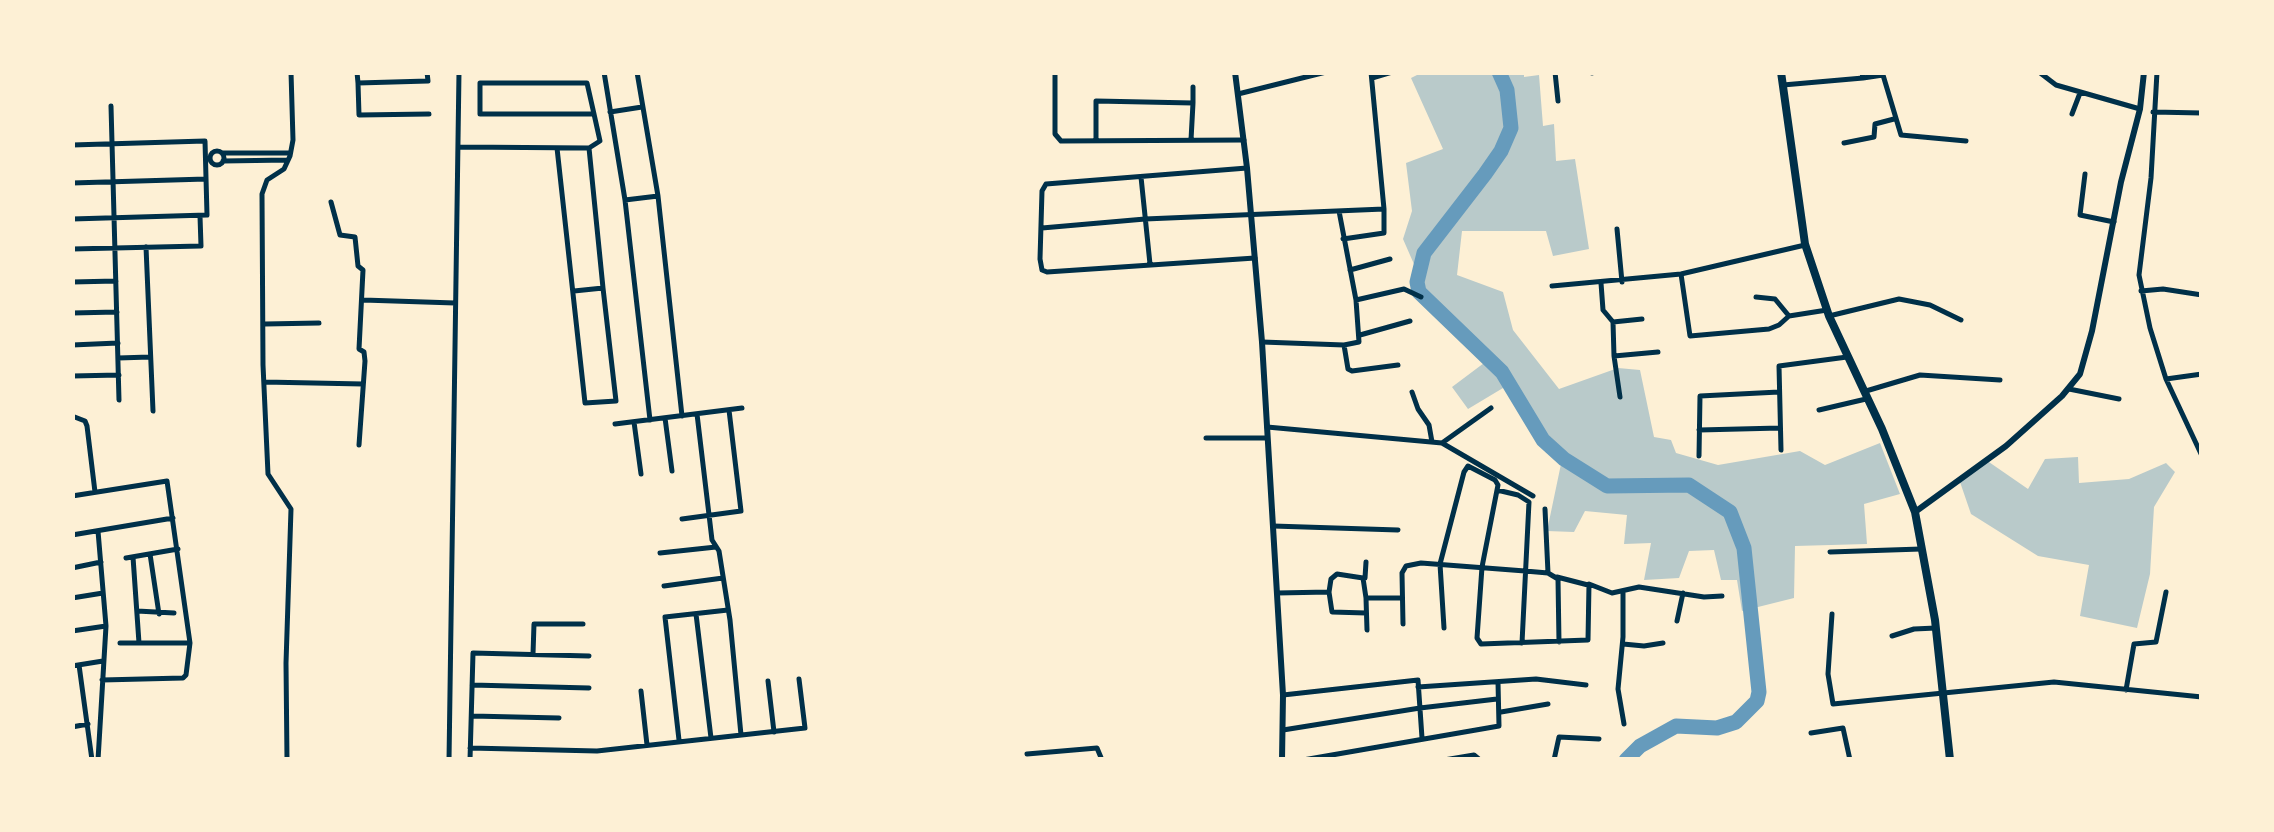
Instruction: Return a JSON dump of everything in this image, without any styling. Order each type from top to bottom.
[{"type":"main road","points":[[1782,72],[1806,244],[1828,313],[1915,512],[1936,628],[1950,760]]},
{"type":"street","points":[[287,760],[291,509],[268,474],[263,186],[284,169],[293,140],[291,72]]},
{"type":"street","points":[[358,72],[360,115],[429,114]]},
{"type":"street","points":[[358,83],[428,81],[427,72]]},
{"type":"street","points":[[449,760],[460,72]]},
{"type":"street","points":[[604,72],[625,200],[650,420]]},
{"type":"street","points":[[637,72],[658,196],[682,416]]},
{"type":"street","points":[[1055,72],[1055,134],[1061,141],[1244,140]]},
{"type":"street","points":[[1234,72],[1248,168],[1262,342],[1278,593],[1282,760]]},
{"type":"street","points":[[1238,94],[1326,72]]},
{"type":"street","points":[[1342,240],[1384,233],[1372,75],[1392,72]]},
{"type":"street","points":[[1555,72],[1558,102]]},
{"type":"street","points":[[2038,72],[2056,85],[2140,110]]},
{"type":"street","points":[[1915,512],[2006,446],[2069,389],[2085,363],[2140,110],[2144,72]]},
{"type":"street","points":[[2156,72],[2151,178],[2139,267],[2141,291],[2166,378],[2202,456]]},
{"type":"street","points":[[1783,86],[1883,75],[1901,134],[1966,141]]},
{"type":"street","points":[[460,148],[589,148],[600,141],[588,83],[480,83],[480,114],[594,114]]},
{"type":"street","points":[[1191,140],[1193,86]]},
{"type":"street","points":[[2072,114],[2080,93]]},
{"type":"street","points":[[1096,141],[1097,100],[1192,104]]},
{"type":"street","points":[[111,106],[119,400]]},
{"type":"street","points":[[610,112],[643,107]]},
{"type":"street","points":[[2153,112],[2202,113]]},
{"type":"street","points":[[1844,143],[1874,138],[1875,124],[1894,119]]},
{"type":"street","points":[[72,145],[205,141],[209,150],[207,215],[72,219]]},
{"type":"street","points":[[558,148],[585,403],[616,401],[589,148]]},
{"type":"street","points":[[209,150],[223,158],[289,156]]},
{"type":"street","points":[[208,164],[216,165],[223,158]]},
{"type":"street","points":[[1248,168],[1043,186],[1040,259],[1042,270],[1047,272],[1255,258]]},
{"type":"street","points":[[2084,174],[2080,215],[2114,222]]},
{"type":"street","points":[[1141,176],[1150,264]]},
{"type":"street","points":[[72,184],[206,179]]},
{"type":"street","points":[[625,200],[658,196]]},
{"type":"street","points":[[331,202],[340,235],[355,238],[358,266],[363,270],[358,350],[365,352],[359,445]]},
{"type":"street","points":[[1042,228],[1384,208]]},
{"type":"street","points":[[1262,342],[1356,344],[1360,335],[1356,300],[1339,212]]},
{"type":"street","points":[[72,249],[200,246],[200,216]]},
{"type":"street","points":[[1616,229],[1622,282]]},
{"type":"street","points":[[1552,286],[1681,274],[1806,244]]},
{"type":"street","points":[[146,247],[153,411]]},
{"type":"street","points":[[1350,270],[1390,259]]},
{"type":"street","points":[[1681,274],[1690,336],[1769,329],[1789,316],[1828,313],[1898,299],[1930,305],[1961,320]]},
{"type":"street","points":[[72,282],[116,281]]},
{"type":"street","points":[[1601,283],[1603,310],[1613,322],[1620,397]]},
{"type":"street","points":[[574,291],[603,288]]},
{"type":"street","points":[[1356,300],[1404,288],[1421,297]]},
{"type":"street","points":[[2141,291],[2202,294]]},
{"type":"street","points":[[1756,297],[1775,299],[1789,316]]},
{"type":"street","points":[[363,300],[454,303]]},
{"type":"street","points":[[72,313],[117,312]]},
{"type":"street","points":[[1613,322],[1642,319]]},
{"type":"street","points":[[1360,335],[1410,321]]},
{"type":"street","points":[[264,324],[319,323]]},
{"type":"street","points":[[72,345],[118,343]]},
{"type":"street","points":[[1344,346],[1352,371],[1398,365]]},
{"type":"street","points":[[1614,356],[1658,352]]},
{"type":"street","points":[[118,358],[151,357]]},
{"type":"street","points":[[1781,450],[1778,370],[1782,365],[1847,358]]},
{"type":"street","points":[[2166,378],[2202,374]]},
{"type":"street","points":[[72,376],[119,375]]},
{"type":"street","points":[[1819,410],[1920,375],[2000,380]]},
{"type":"street","points":[[264,382],[362,384]]},
{"type":"street","points":[[2069,389],[2119,399]]},
{"type":"street","points":[[1412,392],[1429,425],[1432,442]]},
{"type":"street","points":[[1699,456],[1700,396],[1778,392]]},
{"type":"street","points":[[615,424],[742,408]]},
{"type":"street","points":[[1442,444],[1491,408]]},
{"type":"street","points":[[682,519],[741,511],[728,410]]},
{"type":"street","points":[[697,414],[712,540],[728,610],[741,735]]},
{"type":"street","points":[[72,416],[82,418],[87,426],[95,492]]},
{"type":"street","points":[[665,418],[672,471]]},
{"type":"street","points":[[634,422],[640,474]]},
{"type":"street","points":[[1267,427],[1442,444],[1534,496]]},
{"type":"street","points":[[1699,430],[1780,428]]},
{"type":"street","points":[[1206,438],[1268,438]]},
{"type":"street","points":[[1444,628],[1440,564],[1466,467],[1496,480],[1482,567],[1478,640],[1484,645],[1590,639],[1588,585]]},
{"type":"street","points":[[72,496],[165,480],[173,518],[190,643],[183,678],[102,680]]},
{"type":"street","points":[[1496,490],[1518,494],[1529,502],[1522,643]]},
{"type":"street","points":[[1545,510],[1548,574]]},
{"type":"street","points":[[72,535],[173,518]]},
{"type":"street","points":[[1273,526],[1398,530]]},
{"type":"street","points":[[94,759],[106,626],[98,530]]},
{"type":"street","points":[[660,554],[716,547]]},
{"type":"street","points":[[139,643],[130,558],[178,549]]},
{"type":"street","points":[[1830,552],[1924,549]]},
{"type":"street","points":[[150,554],[159,614]]},
{"type":"street","points":[[72,568],[101,562]]},
{"type":"street","points":[[1366,562],[1367,630]]},
{"type":"street","points":[[1402,624],[1403,568],[1421,563],[1548,574],[1612,593],[1639,587],[1704,598],[1722,596]]},
{"type":"street","points":[[1365,581],[1338,574],[1331,578],[1329,592],[1332,612],[1366,613]]},
{"type":"street","points":[[1556,576],[1559,642]]},
{"type":"street","points":[[664,586],[723,578]]},
{"type":"street","points":[[1278,593],[1329,592]]},
{"type":"street","points":[[1623,592],[1618,689],[1624,724]]},
{"type":"street","points":[[2126,690],[2134,644],[2156,643],[2166,592]]},
{"type":"street","points":[[72,598],[103,593]]},
{"type":"street","points":[[1678,621],[1682,593]]},
{"type":"street","points":[[1366,598],[1401,598]]},
{"type":"street","points":[[680,741],[665,618],[728,610]]},
{"type":"street","points":[[138,611],[174,613]]},
{"type":"street","points":[[696,614],[710,738]]},
{"type":"street","points":[[1832,614],[1828,674],[1833,704],[2054,682],[2202,697]]},
{"type":"street","points":[[533,654],[534,624],[584,624]]},
{"type":"street","points":[[72,631],[106,626]]},
{"type":"street","points":[[1892,636],[1936,628]]},
{"type":"street","points":[[120,642],[190,643]]},
{"type":"street","points":[[1622,644],[1664,643]]},
{"type":"street","points":[[470,760],[473,653],[588,656]]},
{"type":"street","points":[[94,759],[76,665],[103,660]]},
{"type":"street","points":[[470,748],[578,751],[805,728],[799,678]]},
{"type":"street","points":[[1282,695],[1418,680],[1422,738]]},
{"type":"street","points":[[1418,688],[1536,680],[1586,685]]},
{"type":"street","points":[[768,681],[774,732]]},
{"type":"street","points":[[1303,760],[1499,726],[1498,682]]},
{"type":"street","points":[[472,685],[588,688]]},
{"type":"street","points":[[640,691],[647,745]]},
{"type":"street","points":[[1283,730],[1498,699]]},
{"type":"street","points":[[1500,712],[1548,704]]},
{"type":"street","points":[[471,716],[559,718]]},
{"type":"street","points":[[72,727],[88,724]]},
{"type":"street","points":[[1811,734],[1844,728],[1850,760]]},
{"type":"street","points":[[1554,760],[1558,737],[1599,738]]},
{"type":"street","points":[[1027,754],[1094,748],[1100,751],[1102,760]]},
{"type":"street","points":[[578,751],[579,760]]},
{"type":"street","points":[[1444,760],[1474,755],[1480,760]]},
{"type":"street","points":[[80,760],[94,759]]},
{"type":"shaded area","points":[[1423,72],[1539,75],[1543,126],[1554,124],[1556,161],[1575,159],[1589,249],[1553,256],[1546,231],[1462,231],[1457,275],[1503,292],[1513,330],[1559,389],[1618,368],[1640,370],[1654,437],[1671,440],[1676,453],[1718,465],[1800,451],[1825,465],[1880,443],[1900,494],[1864,504],[1867,544],[1795,546],[1794,598],[1742,611],[1737,580],[1721,580],[1714,550],[1689,551],[1679,578],[1644,580],[1651,543],[1624,544],[1627,515],[1585,511],[1574,532],[1547,531],[1561,464],[1523,409],[1513,382],[1468,409],[1452,387],[1492,357],[1434,310],[1403,239],[1412,211],[1406,163],[1443,149],[1411,78]]},
{"type":"shaded area","points":[[2078,457],[2079,483],[2129,479],[2166,463],[2175,472],[2154,507],[2150,574],[2137,628],[2080,616],[2089,565],[2038,556],[1971,514],[1960,482],[1986,460],[2028,489],[2045,459]]},
{"type":"waterway","points":[[1499,72],[1507,90],[1511,128],[1485,174],[1424,253],[1417,282],[1419,292],[1502,372],[1543,440],[1564,459],[1607,486],[1689,485],[1730,512],[1744,548],[1757,701],[1736,722],[1717,728],[1676,726],[1640,746],[1626,760]]}]
